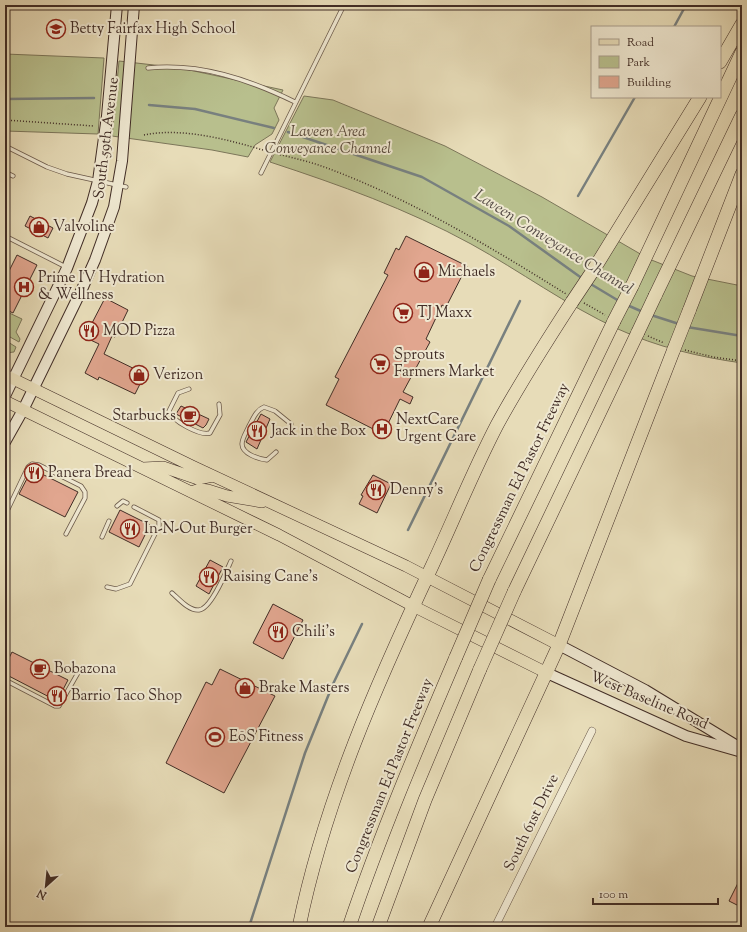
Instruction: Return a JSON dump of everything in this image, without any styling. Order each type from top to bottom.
[{"type":"highway","points":[[721,60],[742,24]]},
{"type":"highway","name":"Congressman Ed Pastor Freeway","points":[[721,97],[742,52]]},
{"type":"highway","points":[[298,927],[317,851],[341,777],[371,701],[413,606],[497,426],[537,356],[594,269],[699,98]]},
{"type":"highway","name":"Congressman Ed Pastor Freeway","points":[[349,927],[367,874],[401,786],[489,580],[632,286],[720,98]]},
{"type":"highway","points":[[378,927],[425,800],[514,592],[742,115]]},
{"type":"highway","points":[[429,927],[559,645],[742,174]]},
{"type":"main road","name":"South 59th Avenue","points":[[5,396],[9,377],[26,352],[67,268],[92,203],[98,181],[108,116],[117,5]]},
{"type":"main road","name":"South 59th Avenue","points":[[5,442],[23,410],[95,260],[123,186],[134,5]]},
{"type":"main road","points":[[9,377],[213,476],[427,576],[559,645]]},
{"type":"main road","points":[[5,401],[280,535],[413,606],[547,673]]},
{"type":"main road","points":[[140,468],[162,467],[198,479],[213,476]]},
{"type":"main road","points":[[191,492],[200,489],[208,490],[227,496],[272,503]]},
{"type":"main road","name":"West Baseline Road","points":[[559,645],[645,690],[742,750]]},
{"type":"main road","name":"West Baseline Road","points":[[547,673],[686,736],[742,750]]},
{"type":"street","name":"South 61st Drive","points":[[495,927],[592,731]]},
{"type":"lane","points":[[261,173],[294,102],[344,5]]},
{"type":"lane","points":[[148,68],[170,66],[234,76],[261,86],[294,102]]},
{"type":"lane","points":[[5,146],[47,167],[77,177],[123,186]]},
{"type":"lane","points":[[5,172],[13,176]]},
{"type":"lane","points":[[5,236],[67,268]]},
{"type":"lane","points":[[189,389],[178,394],[169,412],[174,420],[201,433],[210,433],[220,415],[219,404]]},
{"type":"lane","points":[[276,452],[267,460],[257,458],[244,450],[242,440],[256,413],[264,407],[275,411],[291,424]]},
{"type":"lane","points":[[8,508],[28,467],[32,464],[39,465],[80,486],[85,492],[85,498],[66,534]]},
{"type":"lane","points":[[117,506],[122,501],[127,503]]},
{"type":"lane","points":[[107,587],[116,589],[130,584],[159,526],[159,520],[134,507]]},
{"type":"lane","points":[[102,537],[109,521]]},
{"type":"lane","points":[[172,593],[192,608],[197,610],[204,609],[210,601],[231,561]]},
{"type":"lane","points":[[5,680],[55,706],[60,706],[79,671]]},
{"type":"path","points":[[5,120],[94,126]]},
{"type":"path","points":[[144,135],[171,131],[229,141],[326,167],[378,189],[522,266]]},
{"type":"path","points":[[713,357],[742,361]]},
{"type":"green space","points":[[5,54],[104,58],[98,134],[5,131]]},
{"type":"green space","name":"Laveen Area Conveyance Channel","points":[[119,61],[180,68],[283,90],[274,108],[279,120],[272,134],[255,145],[248,157],[212,150],[112,136]]},
{"type":"green space","name":"Laveen Area Conveyance Channel","points":[[304,96],[333,100],[445,146],[542,197],[649,259],[692,276],[742,286],[742,363],[710,358],[663,346],[618,329],[562,299],[489,254],[447,231],[373,198],[270,162]]},
{"type":"green space","points":[[5,311],[22,319],[16,332],[20,339],[19,342],[10,337],[8,342],[16,347],[14,352],[5,353]]},
{"type":"building","name":"Valvoline","points":[[30,216],[53,228],[48,238],[25,226]]},
{"type":"building","points":[[406,236],[467,266],[446,307],[442,305],[426,339],[430,342],[403,392],[413,397],[410,404],[400,399],[383,434],[326,405],[339,379],[335,377],[388,275],[384,273],[396,248],[399,250]]},
{"type":"building","points":[[17,255],[37,265],[13,313],[5,309],[5,279]]},
{"type":"building","points":[[105,298],[128,310],[115,337],[112,336],[104,354],[145,374],[135,394],[99,377],[98,380],[85,373],[99,344],[82,336],[89,323],[91,325]]},
{"type":"building","name":"Starbucks","points":[[181,406],[209,419],[206,425],[203,428],[176,414]]},
{"type":"building","name":"Jack in the Box","points":[[261,414],[270,419],[257,449],[246,442]]},
{"type":"building","points":[[32,469],[78,492],[65,517],[19,494]]},
{"type":"building","name":"Denny's","points":[[373,475],[391,484],[377,513],[359,504],[363,496],[361,495]]},
{"type":"building","name":"In-N-Out Burger","points":[[120,510],[150,525],[139,547],[109,532]]},
{"type":"building","name":"Raising Cane's","points":[[210,560],[223,567],[209,594],[196,586]]},
{"type":"building","name":"Chili's","points":[[273,604],[303,620],[283,659],[253,643]]},
{"type":"building","points":[[12,652],[68,680],[57,701],[5,674],[5,666]]},
{"type":"building","name":"EōS Fitness","points":[[220,669],[275,696],[224,793],[166,763],[206,682],[212,685]]},
{"type":"building","points":[[742,875],[742,901],[739,906],[729,901]]},
{"type":"waterway","points":[[675,26],[686,5]]},
{"type":"waterway","name":"Laveen Conveyance Channel","points":[[5,99],[94,98]]},
{"type":"waterway","points":[[578,196],[634,98]]},
{"type":"waterway","name":"Laveen Conveyance Channel","points":[[149,105],[195,109],[274,128]]},
{"type":"waterway","name":"Laveen Conveyance Channel","points":[[288,132],[422,177],[509,226],[583,279]]},
{"type":"waterway","name":"Laveen Conveyance Channel","points":[[589,283],[619,301]]},
{"type":"waterway","points":[[408,530],[520,301]]},
{"type":"waterway","name":"Laveen Conveyance Channel","points":[[627,305],[643,312]]},
{"type":"waterway","name":"Laveen Conveyance Channel","points":[[651,315],[679,324]]},
{"type":"waterway","name":"Laveen Conveyance Channel","points":[[687,327],[742,336]]},
{"type":"waterway","points":[[249,927],[305,753],[333,684],[362,624]]},
{"type":"place","name":"Betty Fairfax High School","points":[[56,29]]},
{"type":"place","name":"Valvoline","points":[[39,227]]},
{"type":"place","name":"Michaels","points":[[424,272]]},
{"type":"place","name":"Prime IV Hydration & Wellness","points":[[24,287]]},
{"type":"place","name":"TJ Maxx","points":[[403,313]]},
{"type":"place","name":"MOD Pizza","points":[[89,331]]},
{"type":"place","name":"Sprouts Farmers Market","points":[[380,364]]},
{"type":"place","name":"Verizon","points":[[139,375]]},
{"type":"place","name":"Starbucks","points":[[190,416]]},
{"type":"place","name":"NextCare Urgent Care","points":[[382,429]]},
{"type":"place","name":"Jack in the Box","points":[[257,431]]},
{"type":"place","name":"Panera Bread","points":[[34,473]]},
{"type":"place","name":"Denny's","points":[[376,490]]},
{"type":"place","name":"In-N-Out Burger","points":[[130,529]]},
{"type":"place","name":"Raising Cane's","points":[[209,577]]},
{"type":"place","name":"Chili's","points":[[278,632]]},
{"type":"place","name":"Bobazona","points":[[40,669]]},
{"type":"place","name":"Brake Masters","points":[[245,688]]},
{"type":"place","name":"Barrio Taco Shop","points":[[57,696]]},
{"type":"place","name":"EōS Fitness","points":[[215,737]]}]
